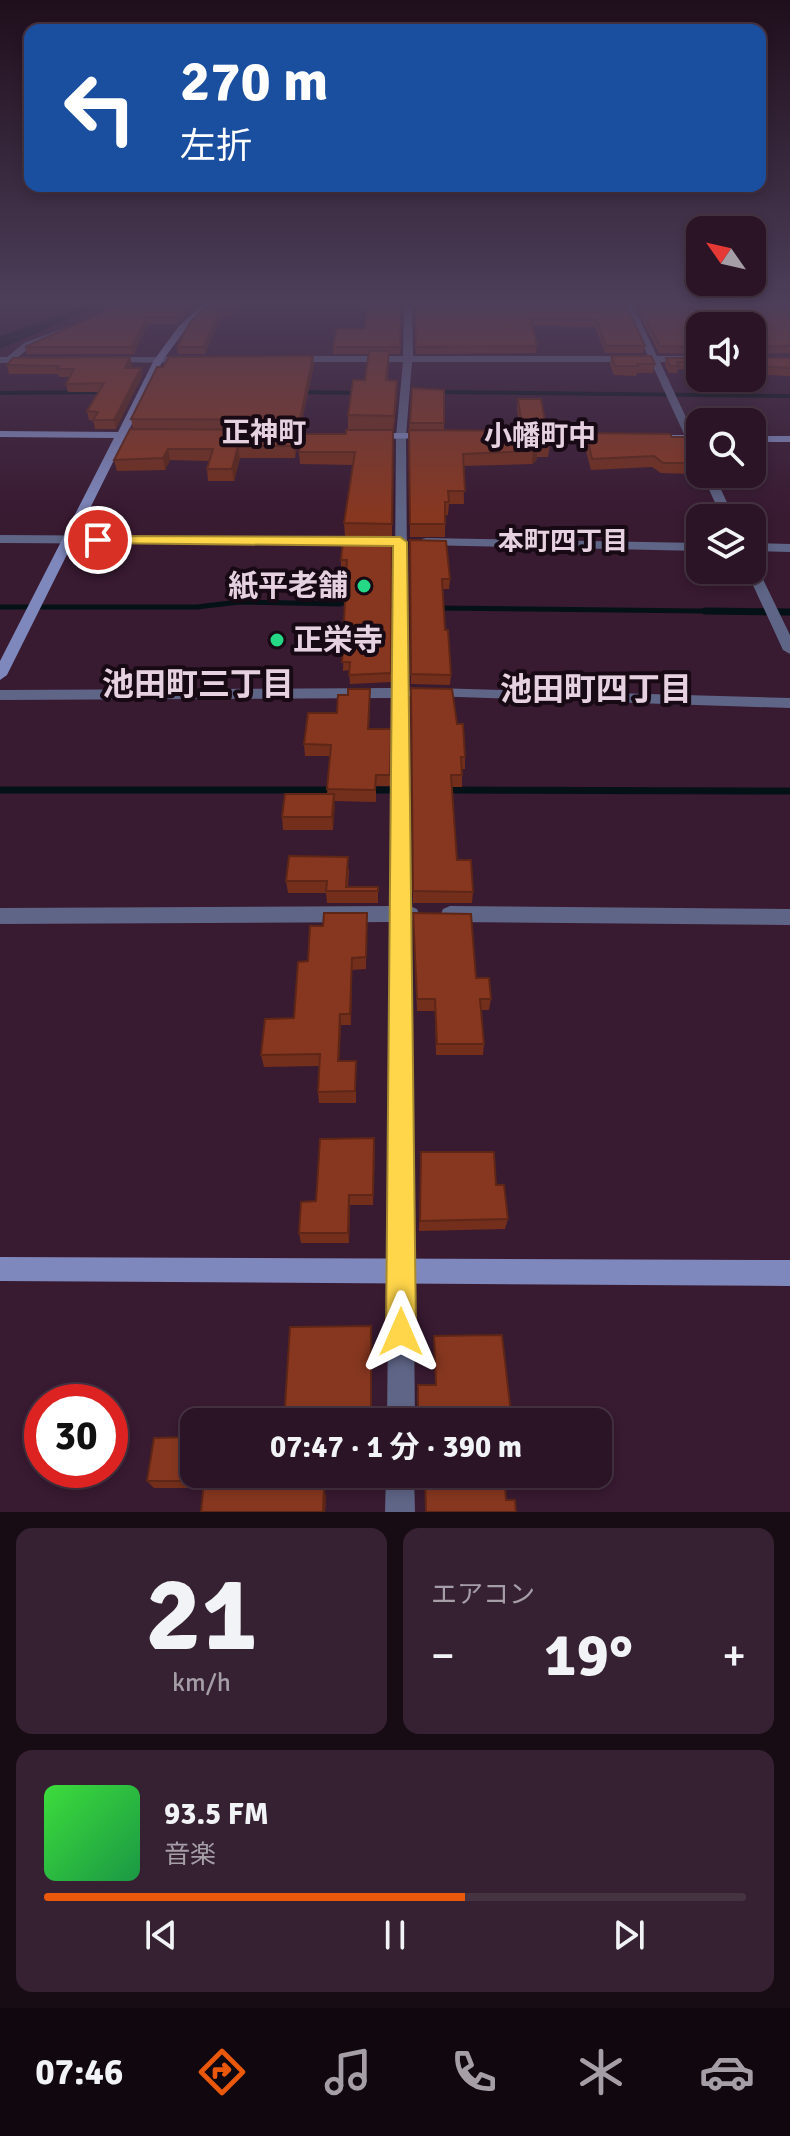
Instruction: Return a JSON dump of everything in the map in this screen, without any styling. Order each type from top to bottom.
[{"type":"street","points":[[0,675],[153,372]]},
{"type":"street","points":[[401,1408],[402,914],[399,692],[392,542],[407,372]]},
{"type":"street","points":[[661,372],[686,421]]},
{"type":"street","points":[[0,434],[152,435]]},
{"type":"street","points":[[354,436],[446,437]]},
{"type":"street","points":[[523,437],[614,438]]},
{"type":"street","points":[[660,438],[686,438]]},
{"type":"street","points":[[766,439],[790,439]]},
{"type":"street","points":[[0,539],[368,542]]},
{"type":"street","points":[[392,542],[686,547]]},
{"type":"street","points":[[766,547],[790,548]]},
{"type":"street","points":[[759,584],[790,650]]},
{"type":"street","points":[[0,695],[399,692],[790,703]]},
{"type":"street","points":[[0,916],[402,914],[790,917]]},
{"type":"street","points":[[0,1269],[790,1273]]},
{"type":"street","points":[[400,1488],[400,1512]]},
{"type":"building","points":[[73,372],[139,372],[114,420],[93,420],[98,412],[87,411],[104,383],[66,384]]},
{"type":"building","points":[[155,372],[310,372],[300,420],[131,419]]},
{"type":"building","points":[[366,372],[387,372],[386,380],[397,381],[394,416],[348,415],[353,380],[365,380]]},
{"type":"building","points":[[412,388],[444,390],[444,423],[410,423]]},
{"type":"building","points":[[518,399],[541,399],[545,421],[521,421]]},
{"type":"building","points":[[130,429],[297,430],[294,446],[238,446],[232,469],[207,469],[213,449],[168,449],[163,458],[114,460]]},
{"type":"building","points":[[346,430],[393,430],[392,524],[344,523],[355,452],[299,452],[303,434],[346,434]]},
{"type":"building","points":[[409,430],[547,431],[550,445],[537,445],[538,449],[533,451],[463,454],[465,491],[448,491],[445,524],[410,524]]},
{"type":"building","points":[[586,433],[670,434],[686,439],[686,463],[663,463],[654,456],[592,459]]},
{"type":"building","points":[[410,540],[446,541],[450,579],[442,579],[451,675],[411,674]]},
{"type":"building","points":[[343,541],[392,541],[391,673],[349,675],[350,662],[342,662],[347,560],[341,560]]},
{"type":"building","points":[[411,688],[452,689],[457,724],[463,724],[465,757],[461,757],[462,775],[451,775],[457,860],[471,860],[473,892],[413,891]]},
{"type":"building","points":[[348,689],[370,689],[368,729],[391,729],[390,775],[376,775],[375,790],[327,789],[331,745],[304,744],[308,713],[337,713],[338,695],[348,695]]},
{"type":"building","points":[[285,794],[334,794],[332,817],[282,817]]},
{"type":"building","points":[[289,856],[348,857],[346,887],[378,887],[378,891],[326,891],[327,881],[286,881]]},
{"type":"building","points":[[324,913],[367,913],[366,957],[352,958],[350,1014],[340,1014],[338,1061],[356,1061],[355,1091],[318,1092],[320,1054],[261,1055],[265,1019],[294,1018],[298,962],[308,961],[310,926],[323,926]]},
{"type":"building","points":[[413,913],[471,914],[476,978],[489,978],[491,999],[480,999],[484,1044],[437,1044],[435,999],[417,999]]},
{"type":"building","points":[[374,1138],[373,1195],[349,1195],[348,1233],[299,1233],[301,1202],[316,1201],[320,1139]]},
{"type":"building","points":[[421,1152],[494,1152],[496,1185],[504,1185],[508,1219],[420,1221]]},
{"type":"building","points":[[371,1326],[371,1408],[285,1408],[290,1327]]},
{"type":"building","points":[[502,1335],[510,1408],[418,1408],[418,1385],[436,1385],[434,1336]]},
{"type":"building","points":[[180,1437],[180,1481],[147,1481],[154,1438]]},
{"type":"building","points":[[203,1488],[324,1489],[323,1512],[201,1512]]},
{"type":"building","points":[[425,1488],[505,1488],[506,1500],[515,1500],[516,1512],[426,1512]]},
{"type":"waterway","points":[[0,393],[105,392]]},
{"type":"waterway","points":[[300,392],[360,393]]},
{"type":"waterway","points":[[436,392],[790,396]]},
{"type":"waterway","points":[[0,607],[197,607],[239,602],[340,604],[353,600]]},
{"type":"waterway","points":[[436,608],[790,612],[705,611]]},
{"type":"waterway","points":[[0,790],[336,790]]},
{"type":"waterway","points":[[368,790],[420,790]]},
{"type":"waterway","points":[[444,790],[790,791]]},
{"type":"place","name":"紙平老舗","points":[[364,586]]},
{"type":"place","name":"正栄寺","points":[[277,640]]},
{"type":"district","name":"正神町","points":[[264,432]]},
{"type":"district","name":"小幡町中","points":[[540,435]]},
{"type":"district","name":"本町四丁目","points":[[563,541]]},
{"type":"district","name":"池田町三丁目","points":[[198,684]]},
{"type":"district","name":"池田町四丁目","points":[[596,689]]},
{"type":"route","points":[[98,540],[400,542],[401,1332]]}]
